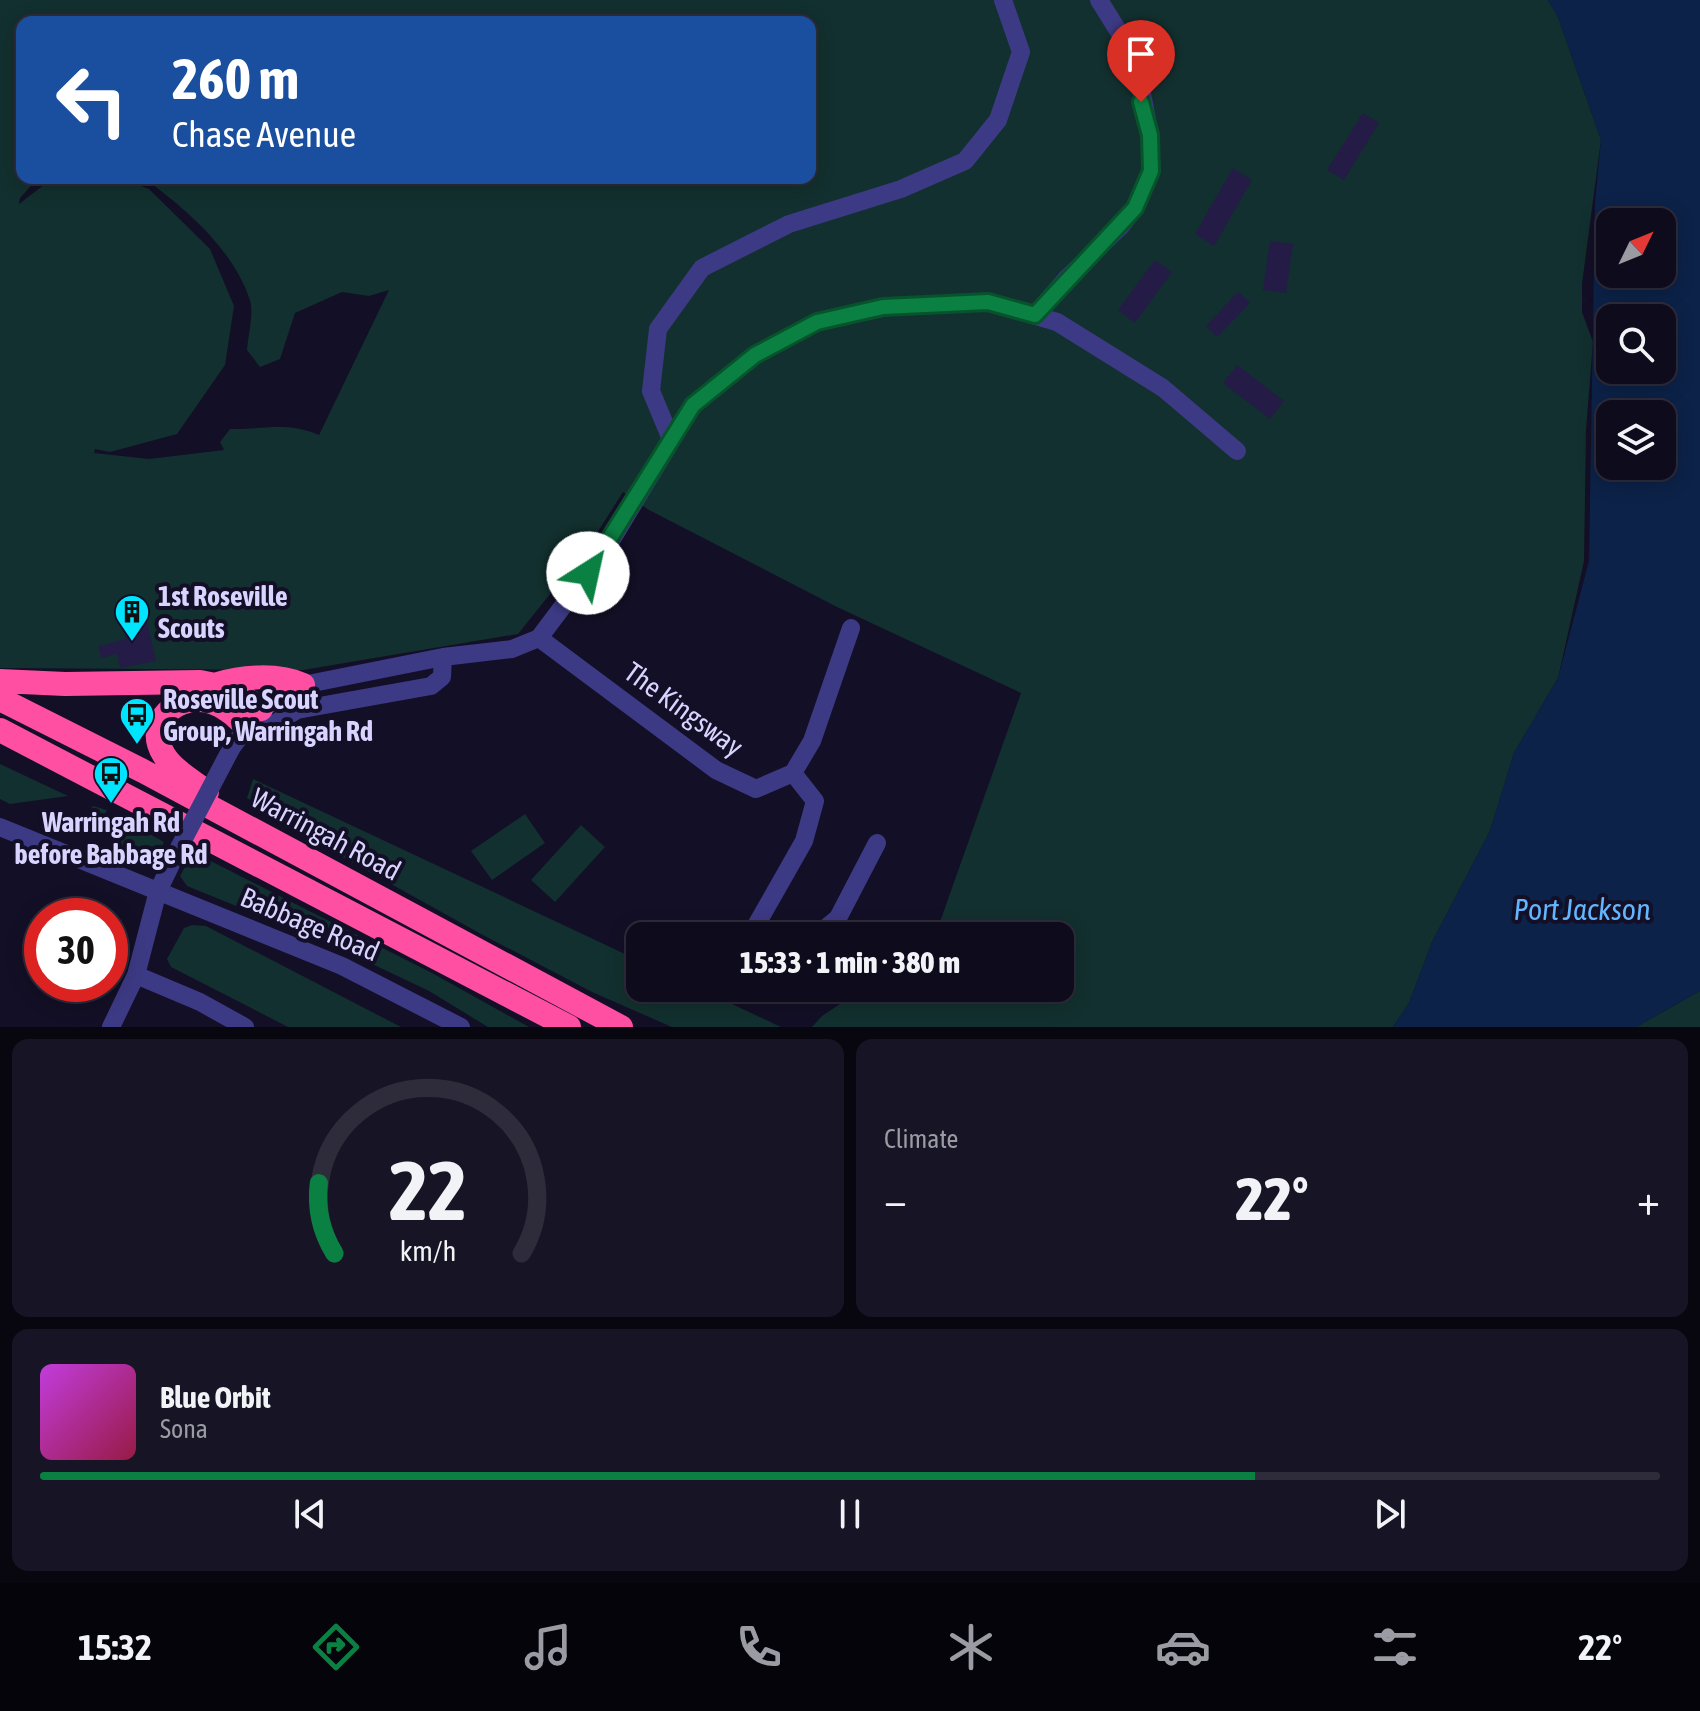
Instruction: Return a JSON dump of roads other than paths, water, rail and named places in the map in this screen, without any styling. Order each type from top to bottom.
[{"type":"highway","points":[[216,684],[232,679],[289,679],[303,685]]},
{"type":"highway","points":[[0,681],[216,684],[230,688],[259,721]]},
{"type":"highway","name":"Warringah Road","points":[[0,699],[274,840],[621,1027]]},
{"type":"highway","points":[[259,721],[218,704],[191,701],[175,705],[164,714],[158,727],[158,738],[164,756],[172,765],[274,840]]},
{"type":"highway","name":"Warringah Road","points":[[0,730],[265,865],[569,1027]]},
{"type":"street","points":[[671,439],[651,391],[658,329],[702,268],[789,224],[901,189],[965,161],[998,120],[1021,52],[1003,0]]},
{"type":"street","points":[[1035,315],[1066,279],[1121,226],[1135,208],[1151,171],[1150,135],[1135,58],[1099,0]]},
{"type":"street","points":[[111,1027],[136,975],[158,891],[232,747],[303,685],[443,657],[512,649],[539,638],[606,549],[693,405],[755,355],[817,322],[883,307],[988,302],[1035,315],[1057,322],[1163,388],[1237,451]]},
{"type":"street","points":[[758,922],[804,841],[815,801],[793,773],[812,741],[851,628]]},
{"type":"street","name":"The Kingsway","points":[[539,638],[716,770],[756,789],[793,773]]},
{"type":"street","points":[[259,721],[297,710],[431,686],[442,677],[443,657]]},
{"type":"street","name":"Babbage Road","points":[[0,827],[355,972],[461,1027]]},
{"type":"street","points":[[833,922],[877,843]]},
{"type":"street","points":[[136,975],[200,1002],[245,1027]]},
{"type":"water","name":"Port Jackson","points":[[1548,0],[1700,0],[1700,991],[1636,1027],[1393,1027],[1409,1003],[1432,942],[1490,831],[1514,753],[1558,678],[1589,561],[1595,202],[1601,140],[1558,17]]},
{"type":"place","name":"1st Roseville Scouts","points":[[132,643]]},
{"type":"place","name":"Roseville Scout Group, Warringah Rd","points":[[137,746]]},
{"type":"place","name":"Warringah Rd before Babbage Rd","points":[[111,805]]}]
